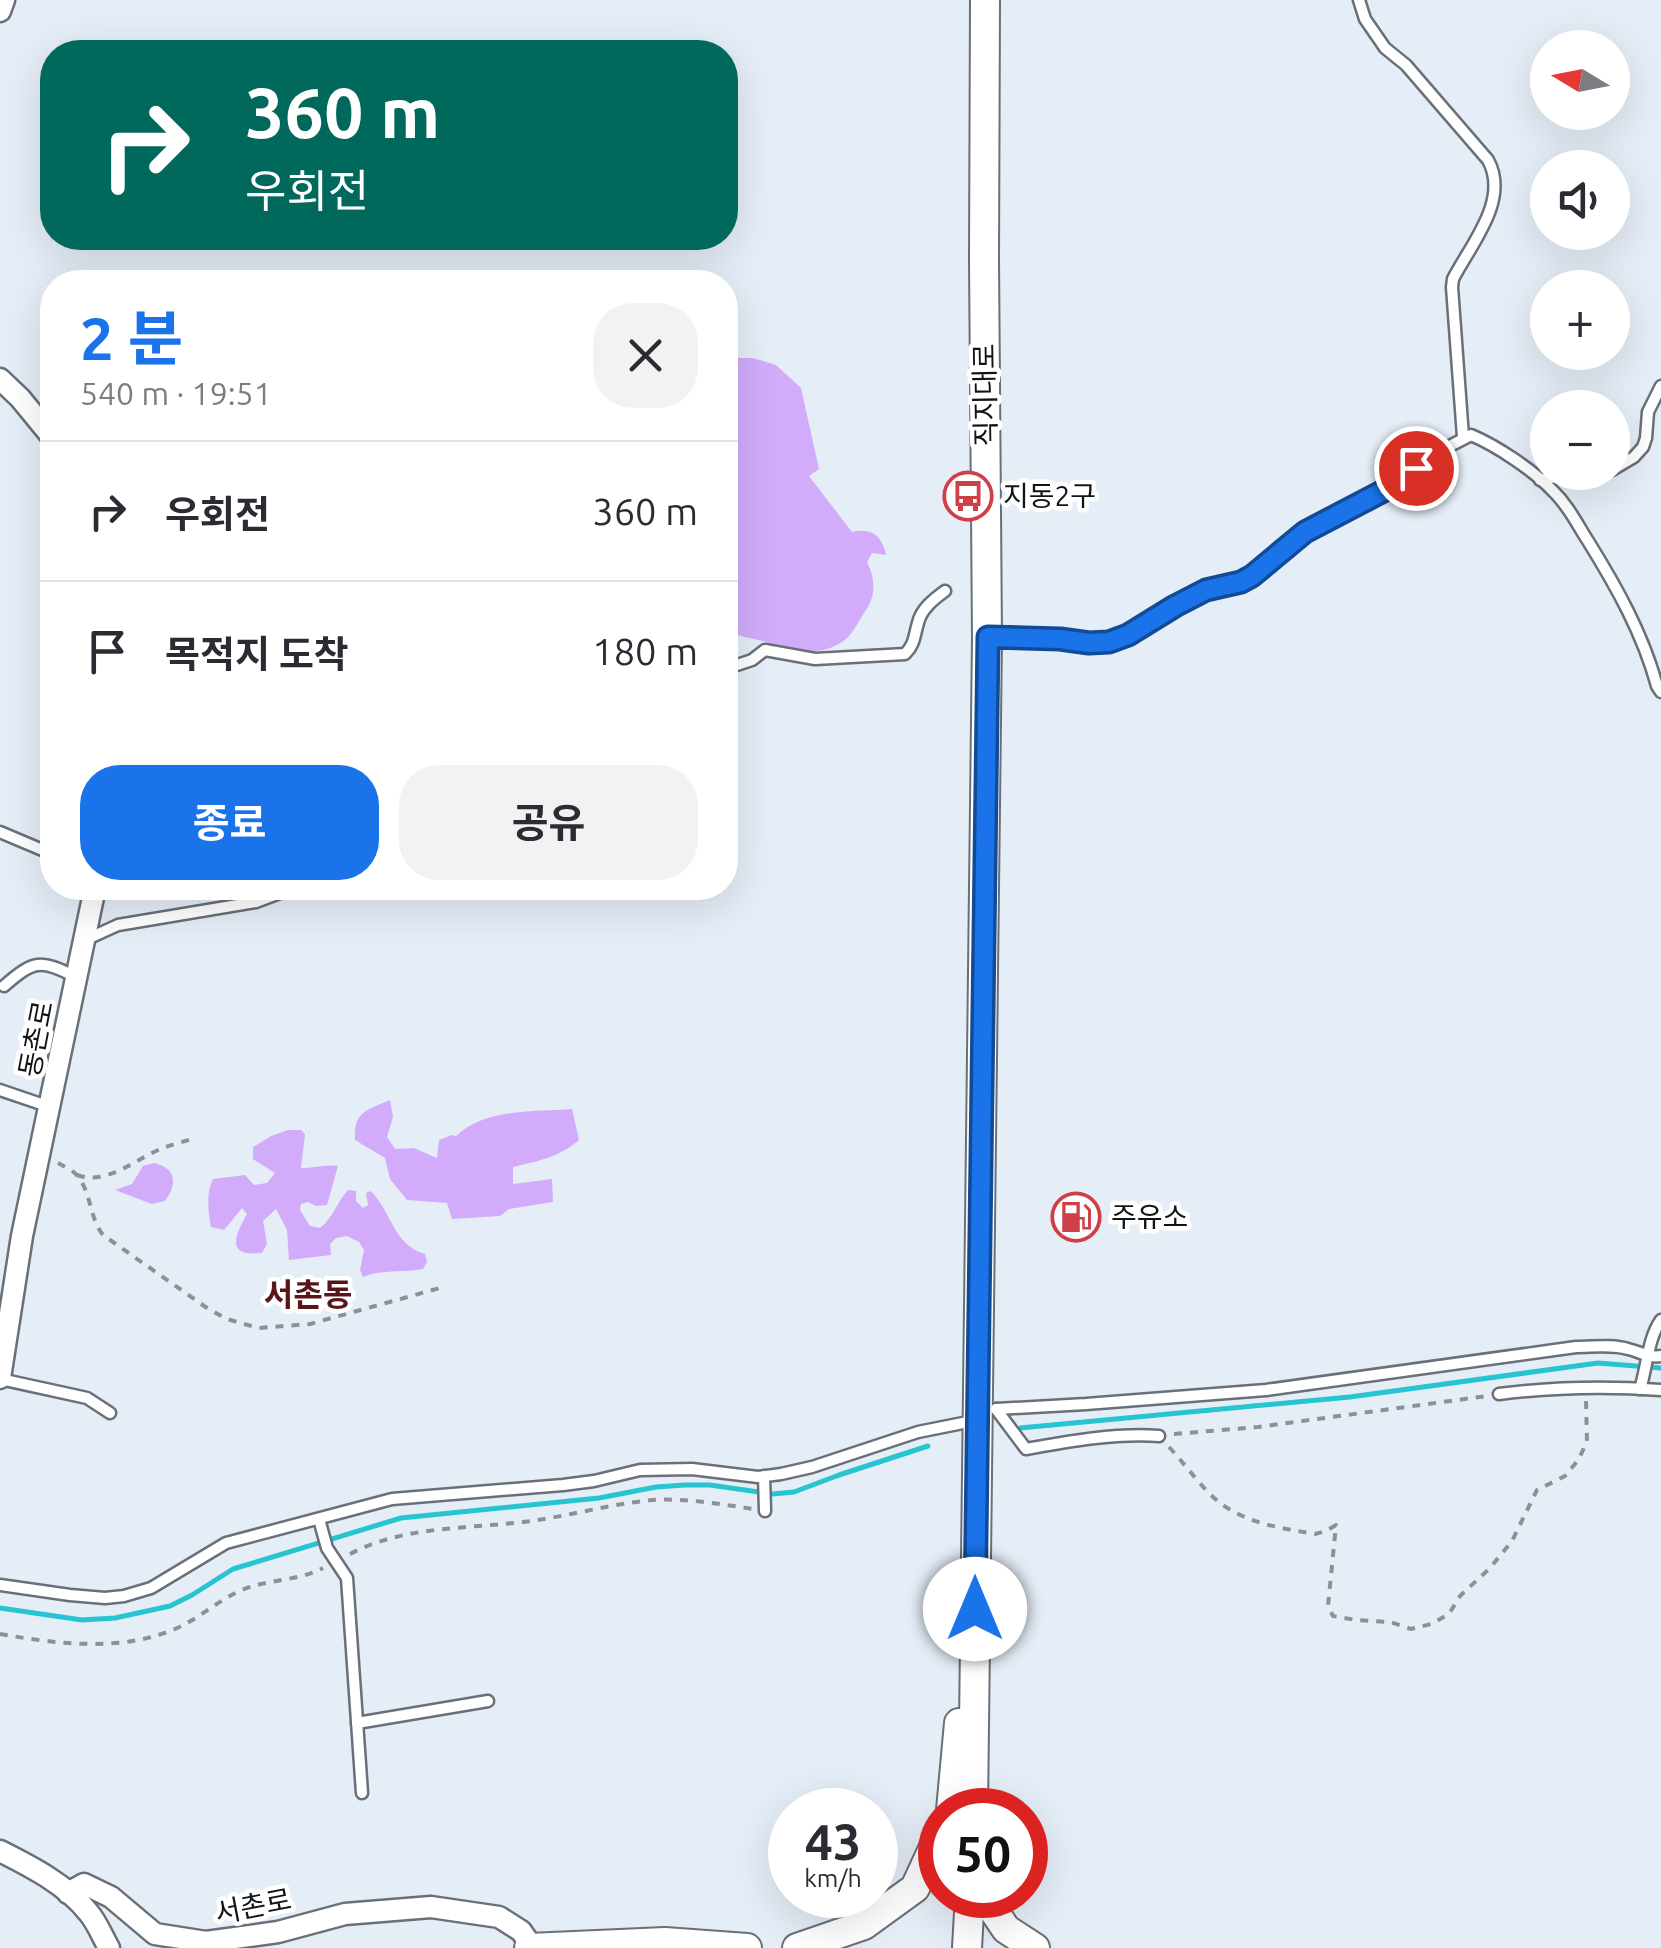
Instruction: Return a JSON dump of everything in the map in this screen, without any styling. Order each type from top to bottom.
[{"type":"main road","name":"직지대로","points":[[972,1788],[986,1415],[985,0]]},
{"type":"main road","points":[[953,1788],[957,1728],[974,1685]]},
{"type":"main road","points":[[797,1948],[864,1925],[915,1888],[918,1882]]},
{"type":"main road","points":[[967,1948],[969,1918]]},
{"type":"main road","points":[[999,1918],[1006,1929],[1035,1948]]},
{"type":"main road","points":[[531,1948],[665,1942],[746,1948]]},
{"type":"street","points":[[0,11],[4,0]]},
{"type":"street","points":[[0,379],[40,422]]},
{"type":"street","name":"동촌로","points":[[0,1379],[22,1236],[92,900]]},
{"type":"street","name":"서촌로","points":[[0,1851],[68,1893],[84,1884],[111,1897],[155,1934],[206,1942],[278,1932],[345,1914],[431,1907],[499,1917],[521,1931],[531,1948]]},
{"type":"street","points":[[68,1893],[88,1912],[109,1948]]},
{"type":"lane","points":[[1359,0],[1385,48],[1406,65],[1494,170],[1493,204],[1452,287],[1463,437]]},
{"type":"lane","points":[[1630,459],[1643,447],[1648,412],[1661,386]]},
{"type":"lane","points":[[988,637],[1089,643],[1109,642],[1128,635],[1206,590],[1252,576],[1305,532],[1391,487],[1463,437],[1471,435],[1496,448],[1530,473]]},
{"type":"lane","points":[[1551,490],[1562,500],[1598,556],[1656,667],[1661,692]]},
{"type":"lane","points":[[738,665],[766,650],[816,660],[905,654],[914,646],[922,612],[945,590]]},
{"type":"lane","points":[[0,832],[40,849]]},
{"type":"lane","points":[[84,940],[118,925],[261,900]]},
{"type":"lane","points":[[4,986],[28,966],[38,963],[77,977]]},
{"type":"lane","points":[[0,1090],[50,1107]]},
{"type":"lane","points":[[1640,1389],[1655,1357],[1651,1337],[1661,1320]]},
{"type":"lane","points":[[0,1586],[70,1596],[105,1598],[136,1594],[226,1543],[392,1499],[563,1485],[640,1470],[692,1468],[764,1476],[812,1467],[918,1432],[986,1415],[1266,1390],[1576,1347],[1627,1348],[1655,1357]]},
{"type":"lane","points":[[0,1379],[86,1398],[110,1413]]},
{"type":"lane","points":[[1499,1394],[1582,1387],[1661,1390]]},
{"type":"lane","points":[[986,1415],[1026,1449],[1130,1434],[1159,1436]]},
{"type":"lane","points":[[764,1476],[765,1510]]},
{"type":"lane","points":[[319,1519],[327,1548],[347,1578],[362,1794]]},
{"type":"lane","points":[[357,1722],[488,1701]]},
{"type":"path","points":[[41,1153],[91,1178],[161,1148],[196,1138]]},
{"type":"path","points":[[78,1174],[92,1218],[104,1235],[207,1308],[237,1323],[270,1328],[310,1324],[440,1288]]},
{"type":"path","points":[[1159,1436],[1207,1492],[1248,1520],[1315,1534],[1336,1525],[1328,1606],[1333,1616],[1390,1622],[1411,1630],[1448,1614],[1512,1541],[1537,1490],[1565,1476],[1580,1459],[1587,1441],[1587,1407],[1582,1387]]},
{"type":"path","points":[[1159,1436],[1499,1394]]},
{"type":"path","points":[[0,1634],[75,1643],[140,1640],[178,1628],[236,1592],[266,1582],[310,1575],[375,1542],[420,1531],[545,1519],[654,1500],[765,1510]]},
{"type":"shaded area","points":[[738,358],[753,358],[776,365],[801,388],[819,469],[809,476],[852,532],[870,532],[879,538],[886,555],[872,553],[867,562],[872,575],[871,601],[849,636],[836,645],[816,651],[795,649],[739,635]]},
{"type":"shaded area","points":[[390,1100],[393,1117],[387,1137],[395,1149],[414,1148],[437,1158],[439,1140],[456,1136],[481,1120],[511,1113],[572,1109],[579,1140],[555,1155],[513,1167],[513,1184],[552,1179],[553,1202],[509,1209],[500,1216],[452,1219],[447,1203],[407,1200],[390,1179],[385,1158],[355,1140],[359,1118]]},
{"type":"shaded area","points":[[288,1130],[305,1134],[301,1168],[338,1166],[327,1205],[301,1204],[300,1210],[310,1226],[320,1228],[348,1190],[356,1191],[356,1201],[363,1208],[368,1205],[366,1193],[371,1191],[406,1243],[425,1254],[427,1262],[423,1269],[363,1277],[360,1270],[364,1250],[347,1236],[330,1244],[331,1255],[289,1260],[287,1230],[276,1209],[263,1221],[267,1244],[262,1253],[243,1252],[236,1244],[247,1214],[242,1208],[224,1230],[211,1227],[208,1196],[213,1179],[245,1175],[254,1185],[267,1183],[275,1173],[253,1159],[253,1147]]},
{"type":"shaded area","points":[[154,1163],[167,1169],[173,1178],[165,1201],[152,1204],[115,1190],[132,1184],[143,1166]]},
{"type":"waterway","points":[[1020,1428],[1350,1397],[1598,1363],[1661,1368]]},
{"type":"waterway","points":[[0,1608],[82,1620],[115,1618],[170,1606],[233,1569],[401,1518],[685,1485],[773,1494],[794,1492],[928,1446]]},
{"type":"place","name":"지동2구","points":[[968,496]]},
{"type":"place","name":"주유소","points":[[1076,1217]]},
{"type":"district","name":"서촌동","points":[[308,1295]]},
{"type":"route","points":[[975,1609],[988,637],[1089,643],[1109,642],[1128,635],[1206,590],[1252,576],[1305,532],[1391,487],[1416,468]]}]
